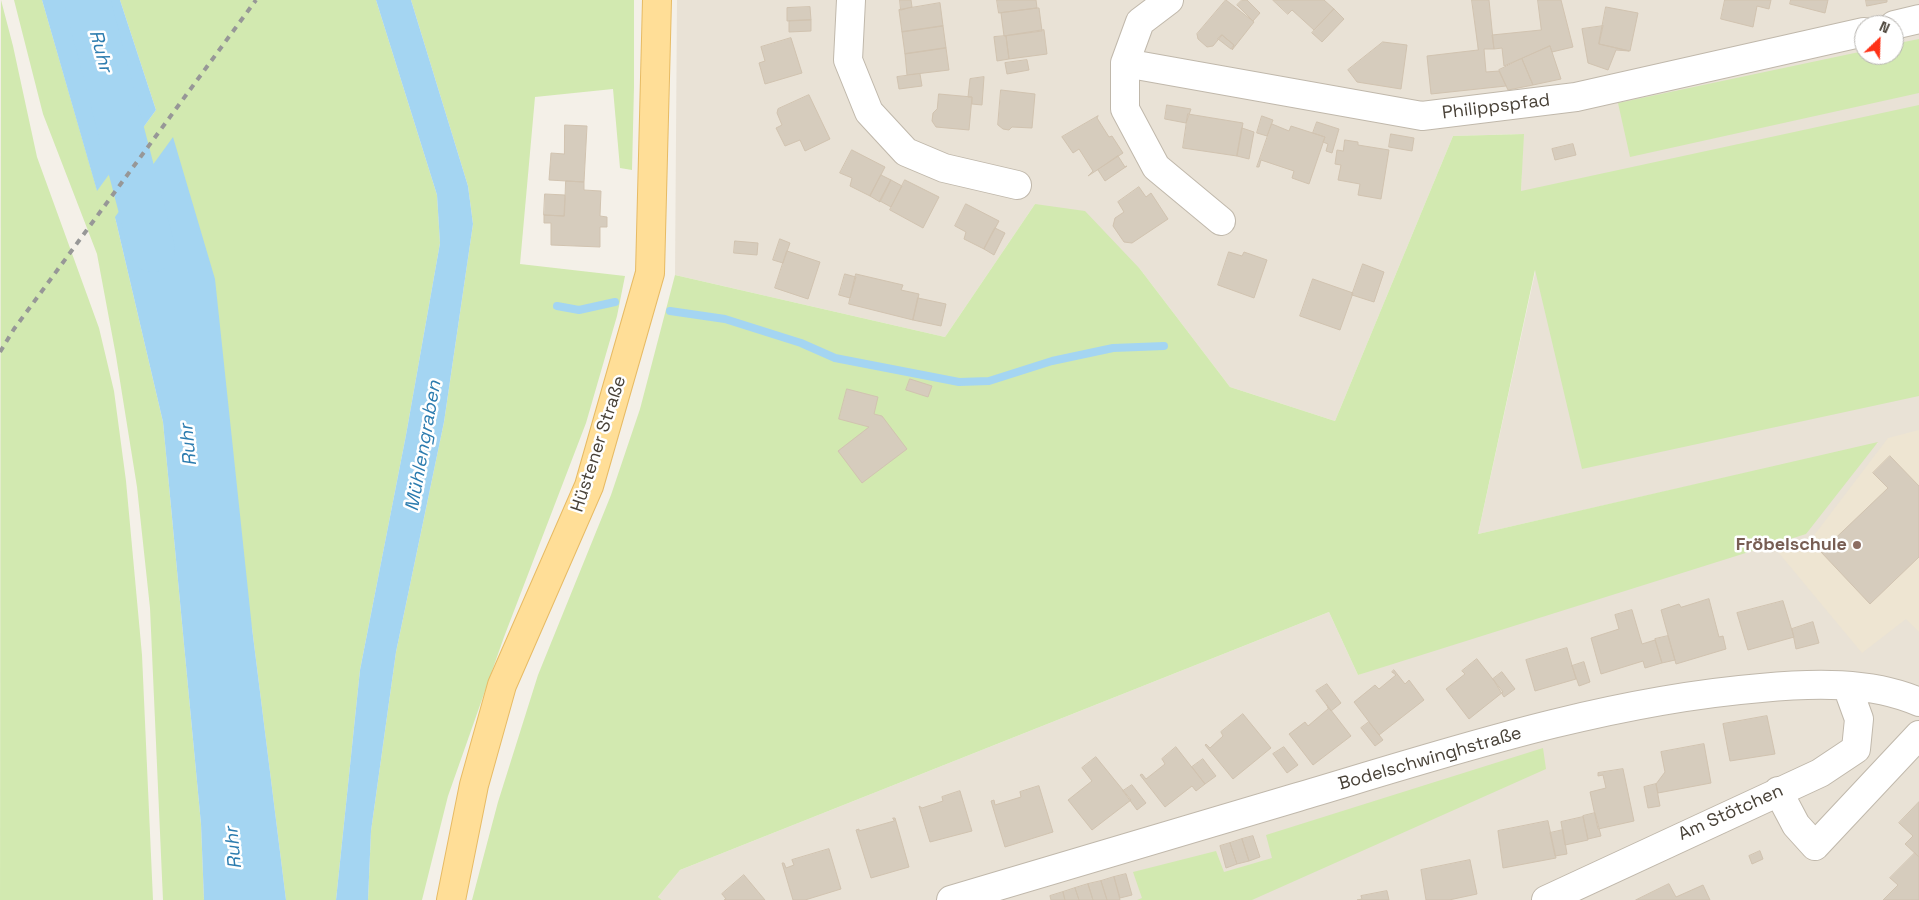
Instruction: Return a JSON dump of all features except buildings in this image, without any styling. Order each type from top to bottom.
[{"type":"main road","name":"Hüstener Straße","points":[[451,900],[474,785],[502,685],[588,486],[650,274],[657,0]]},
{"type":"street","points":[[851,0],[848,60],[869,112],[906,152],[944,168],[1017,185]]},
{"type":"street","points":[[1169,0],[1140,22],[1125,63],[1125,109],[1156,167],[1221,221]]},
{"type":"street","points":[[1904,23],[1919,20]]},
{"type":"street","name":"Philippspfad","points":[[1125,63],[1422,116],[1576,97],[1854,34]]},
{"type":"street","name":"Bodelschwinghstraße","points":[[951,900],[1400,767],[1605,711],[1720,691],[1801,684],[1847,686],[1896,692],[1919,702]]},
{"type":"street","name":"Am Stötchen","points":[[1546,900],[1820,773],[1856,749],[1858,719],[1847,686]]},
{"type":"street","points":[[1778,791],[1796,825],[1815,846],[1919,735]]},
{"type":"shaded area","points":[[677,0],[1919,0],[1919,900],[662,900],[658,897],[680,870],[1329,612],[1358,675],[1878,443],[1478,534],[1536,268],[1521,191],[1523,134],[1453,136],[1335,421],[1230,387],[1140,269],[1035,204],[945,337],[675,275]]},
{"type":"shaded area","name":"Fröbelschule","points":[[1919,430],[1919,632],[1906,619],[1862,653],[1778,552],[1812,538],[1888,438]]},
{"type":"green space","points":[[1,0],[37,157],[99,328],[114,391],[126,481],[142,655],[153,900],[0,900]]},
{"type":"green space","points":[[14,0],[42,0],[97,190],[156,110],[120,0],[376,0],[437,195],[440,243],[406,435],[360,670],[336,900],[286,900],[252,628],[115,217],[163,422],[201,824],[204,900],[163,900],[150,608],[137,487],[116,356],[97,254],[43,114]]},
{"type":"green space","points":[[411,0],[634,0],[632,170],[620,168],[613,89],[535,97],[520,264],[625,276],[617,316],[586,423],[504,637],[448,796],[422,900],[368,900],[371,831],[396,652],[444,422],[473,224],[468,186]]},
{"type":"green space","points":[[1919,39],[1919,93],[1630,157],[1618,103],[1854,53],[1854,65],[1904,65],[1904,42]]},
{"type":"green space","points":[[1919,105],[1919,396],[1582,469],[1535,270],[1478,534],[1878,442],[1806,534],[1358,675],[1329,612],[680,870],[658,897],[662,900],[472,900],[498,802],[538,675],[611,495],[640,409],[675,275],[945,337],[1035,204],[1085,211],[1140,269],[1230,387],[1335,421],[1453,136],[1524,134],[1521,191]]},
{"type":"green space","points":[[1543,748],[1546,769],[1252,900],[1137,900],[1142,898],[1133,872],[1216,851],[1224,872],[1272,858],[1266,835]]},
{"type":"water","points":[[42,0],[120,0],[156,110],[97,191]]},
{"type":"water","name":"Mühlengraben","points":[[376,0],[411,0],[468,186],[473,224],[444,422],[396,652],[371,831],[368,900],[336,900],[360,670],[406,435],[440,243],[437,195]]},
{"type":"water","points":[[173,137],[215,279],[252,628],[286,900],[204,900],[201,824],[163,422],[115,217]]},
{"type":"waterway","name":"Ruhr","points":[[87,0],[152,249]]},
{"type":"waterway","points":[[557,306],[579,310],[615,302]]},
{"type":"waterway","points":[[670,311],[725,319],[801,343],[835,358],[959,382],[989,381],[1052,361],[1113,348],[1164,346]]},
{"type":"railway","points":[[0,352],[14,329],[256,0]]},
{"type":"place","name":"Fröbelschule","points":[[1857,545]]}]
